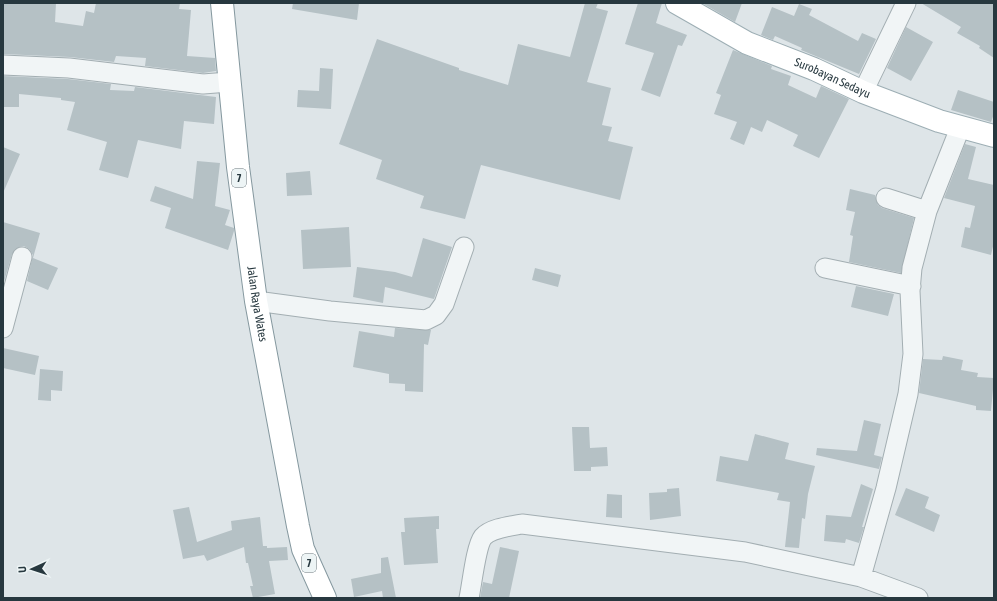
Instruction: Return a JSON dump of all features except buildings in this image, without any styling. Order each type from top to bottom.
[{"type":"main road","name":"Jalan Raya Wates","points":[[222,3],[238,166],[256,300],[303,549],[325,598]]},
{"type":"main road","name":"Surobayan Sedayu","points":[[677,3],[747,43],[814,69],[863,92],[960,128],[993,132]]},
{"type":"street","points":[[863,92],[906,3]]},
{"type":"street","points":[[3,65],[69,68],[203,84],[229,82]]},
{"type":"street","points":[[861,577],[886,488],[908,394],[913,354],[911,286],[912,268],[927,211],[960,128]]},
{"type":"street","points":[[886,198],[927,211]]},
{"type":"street","points":[[256,300],[330,311],[426,320],[436,315],[444,304],[464,247]]},
{"type":"street","points":[[3,328],[22,257]]},
{"type":"street","points":[[825,268],[911,286]]},
{"type":"street","points":[[469,598],[479,545],[484,536],[503,528],[522,524],[745,552],[861,577],[918,598]]}]
